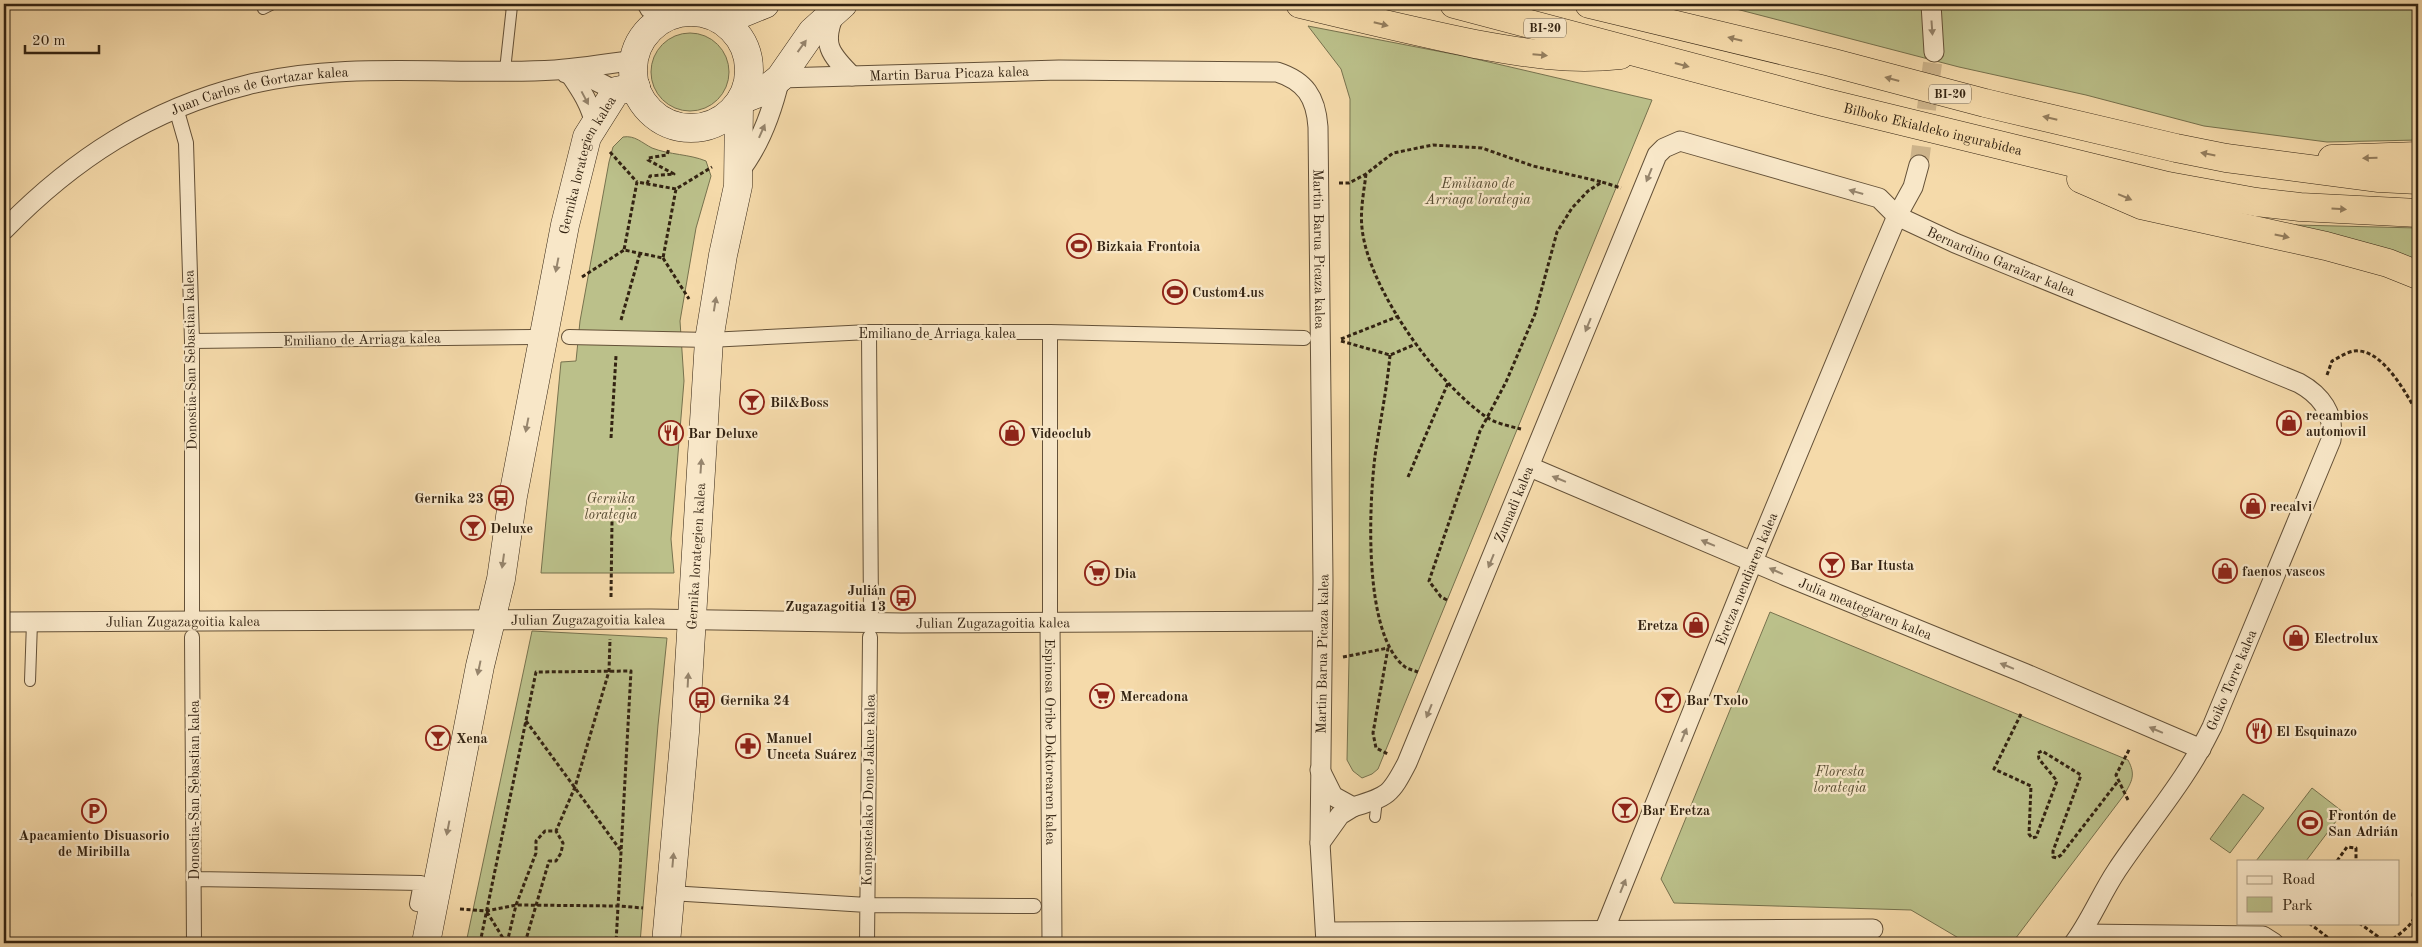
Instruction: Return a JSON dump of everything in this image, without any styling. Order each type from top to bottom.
[{"type":"highway","points":[[1300,4],[1416,32],[1529,54],[1590,59],[1635,53]]},
{"type":"highway","name":"Bilboko Ekialdeko ingurabidea","points":[[1454,4],[1635,53],[2168,186],[2256,202],[2300,207],[2418,213]]},
{"type":"highway","name":"BI-20","points":[[1589,4],[1985,103],[2176,148],[2257,162],[2379,178],[2418,180]]},
{"type":"highway","points":[[1614,4],[1646,17]]},
{"type":"highway","points":[[2016,149],[2141,205],[2326,246],[2388,263],[2418,275]]},
{"type":"highway","points":[[2257,162],[2418,156]]},
{"type":"main road","points":[[700,12],[734,30],[745,47],[749,66],[748,86],[740,102],[726,117],[710,126],[692,129],[673,126],[657,117],[626,89],[633,74],[638,46],[646,33],[650,13],[700,12],[738,15],[765,4]]},
{"type":"main road","points":[[740,102],[764,91],[780,78],[812,32],[840,6]]},
{"type":"main road","name":"Gernika lorategien kalea","points":[[490,621],[501,579],[513,496],[565,225],[587,137],[594,125],[626,89]]},
{"type":"main road","name":"Gernika lorategien kalea","points":[[666,943],[685,732],[709,340],[723,255],[738,186],[726,169],[740,102]]},
{"type":"main road","points":[[426,943],[490,621]]},
{"type":"street","points":[[1931,4],[1934,52]]},
{"type":"street","points":[[840,6],[830,25],[827,44],[838,62],[852,76]]},
{"type":"street","name":"Juan Carlos de Gortazar kalea","points":[[4,230],[33,200],[78,162],[125,133],[176,108],[248,84],[300,76],[370,72],[505,70],[562,72],[634,60]]},
{"type":"street","name":"Martin Barua Picaza kalea","points":[[780,78],[1059,70],[1277,72],[1292,77],[1306,88],[1317,115],[1318,126],[1322,622],[1320,843],[1326,938]]},
{"type":"street","name":"Juan Carlos de Gortazar kalea","points":[[562,72],[626,89]]},
{"type":"street","points":[[562,72],[583,94],[593,114],[594,125]]},
{"type":"street","name":"Gernika lorategien kalea","points":[[726,169],[750,158],[774,105],[780,78]]},
{"type":"street","name":"Donostia-San Sebastian kalea","points":[[176,108],[186,143],[192,341],[192,613]]},
{"type":"street","name":"Zumadi kalea","points":[[1353,807],[1376,808],[1393,790],[1407,763],[1657,155],[1664,148],[1680,141]]},
{"type":"street","name":"Bernardino Garaizar kalea","points":[[1680,141],[1879,198],[1897,216],[1955,243],[2299,383],[2318,397]]},
{"type":"street","name":"Eretza mendiaren kalea","points":[[1604,937],[1753,561],[1897,216],[1913,187],[1919,166]]},
{"type":"street","points":[[869,332],[871,612]]},
{"type":"street","name":"Emiliano de Arriaga kalea","points":[[569,337],[709,340],[869,332],[1050,332],[1304,338]]},
{"type":"street","name":"Espinosa Oribe Doktorearen kalea","points":[[1050,332],[1052,943]]},
{"type":"street","name":"Emiliano de Arriaga kalea","points":[[192,341],[533,337]]},
{"type":"street","name":"Goiko Torre kalea","points":[[2078,938],[2116,872],[2168,802],[2201,750],[2331,440],[2332,430],[2328,410],[2318,397]]},
{"type":"street","name":"Julia meategiaren kalea","points":[[1530,467],[2024,673],[2201,750]]},
{"type":"street","name":"Julian Zugazagoitia kalea","points":[[4,622],[692,619],[901,623],[1322,622]]},
{"type":"street","name":"Donostia-San Sebastian kalea","points":[[192,637],[194,943]]},
{"type":"street","name":"Konpostelako Done Jakue kalea","points":[[867,943],[870,637]]},
{"type":"street","points":[[1320,770],[1333,796],[1353,807],[1340,815],[1320,843]]},
{"type":"street","points":[[194,880],[421,883],[417,904],[433,907]]},
{"type":"street","points":[[669,902],[1034,906]]},
{"type":"street","points":[[1326,938],[1767,937],[1873,929]]},
{"type":"street","points":[[2078,938],[2263,936],[2274,943]]},
{"type":"lane","points":[[263,9],[274,4]]},
{"type":"lane","points":[[505,70],[512,6],[506,4]]},
{"type":"lane","points":[[30,681],[32,622]]},
{"type":"path","points":[[1338,183],[1349,183],[1366,174],[1393,153],[1432,145],[1482,148],[1533,166],[1602,182],[1641,195]]},
{"type":"path","points":[[607,148],[637,182],[647,184],[676,189],[726,169]]},
{"type":"path","points":[[647,184],[648,178],[652,176],[674,174],[648,160],[648,158],[667,155],[669,148]]},
{"type":"path","points":[[1366,174],[1362,202],[1363,234],[1379,281],[1427,361],[1460,397],[1487,418],[1542,437]]},
{"type":"path","points":[[624,250],[637,182]]},
{"type":"path","points":[[1447,600],[1441,596],[1429,581],[1480,431],[1535,314],[1558,232],[1572,208],[1588,191],[1602,182]]},
{"type":"path","points":[[676,189],[663,258],[693,305]]},
{"type":"path","points":[[576,281],[624,250],[663,258]]},
{"type":"path","points":[[611,438],[620,321],[640,253]]},
{"type":"path","points":[[1399,316],[1338,340],[1390,355],[1416,344]]},
{"type":"path","points":[[2327,375],[2332,361],[2354,351],[2371,355],[2390,368],[2418,414]]},
{"type":"path","points":[[1390,355],[1386,398],[1375,457],[1372,505],[1373,581],[1376,610],[1388,648],[1404,667],[1418,672]]},
{"type":"path","points":[[1408,477],[1428,425],[1448,384]]},
{"type":"path","points":[[611,598],[612,520]]},
{"type":"path","points":[[556,831],[575,787],[609,671],[610,635]]},
{"type":"path","points":[[1340,658],[1388,648]]},
{"type":"path","points":[[1388,648],[1373,733],[1376,748],[1407,763]]},
{"type":"path","points":[[480,943],[536,672],[631,671],[616,943]]},
{"type":"path","points":[[2021,714],[1994,769],[2031,786],[2029,834],[2032,838],[2036,837],[2057,781],[2039,759],[2038,753],[2042,751],[2081,775],[2053,850],[2053,857],[2057,858],[2061,855],[2119,780]]},
{"type":"path","points":[[526,721],[622,851]]},
{"type":"path","points":[[2128,800],[2116,775],[2130,748]]},
{"type":"path","points":[[507,943],[516,905],[536,853],[536,841],[545,831],[556,831]]},
{"type":"path","points":[[525,943],[534,905],[549,861],[556,861],[561,853],[563,842],[556,831]]},
{"type":"path","points":[[2338,860],[2347,847],[2356,848],[2356,860]]},
{"type":"path","points":[[2360,924],[2388,943],[2413,921],[2417,912],[2413,895],[2418,882]]},
{"type":"path","points":[[486,911],[516,905],[619,906],[669,902]]},
{"type":"path","points":[[486,911],[507,943]]},
{"type":"path","points":[[2309,924],[2334,943]]},
{"type":"green space","points":[[1717,4],[2418,4],[2418,140],[2327,142],[2204,126],[2086,95],[1959,67]]},
{"type":"green space","name":"Emiliano de Arriaga lorategia","points":[[1308,26],[1463,56],[1652,100],[1378,769],[1362,778],[1353,771],[1347,760],[1349,658],[1350,99],[1341,69]]},
{"type":"green space","points":[[690,33],[705,36],[717,45],[726,57],[729,72],[726,87],[717,99],[705,108],[690,111],[675,108],[663,99],[654,87],[651,72],[654,57],[663,45],[675,36]]},
{"type":"green space","name":"Gernika lorategia","points":[[623,137],[635,138],[652,148],[706,161],[711,176],[696,228],[680,321],[684,381],[671,539],[674,573],[541,573],[561,362],[576,361],[580,321],[609,162],[613,147]]},
{"type":"green space","points":[[2296,225],[2418,228],[2418,260]]},
{"type":"green space","name":"Floresta lorategia","points":[[1770,612],[2128,760],[2132,770],[2132,778],[2124,795],[2012,943],[1967,943],[1911,910],[1674,903],[1661,879]]},
{"type":"green space","points":[[532,631],[667,638],[640,943],[466,943]]},
{"type":"green space","name":"Frontón de San Adrián","points":[[2312,788],[2343,812],[2307,860],[2257,860]]},
{"type":"green space","points":[[2243,794],[2264,808],[2230,853],[2210,839]]},
{"type":"tunnel","points":[[1919,165],[1934,52]]},
{"type":"place","name":"Bizkaia Frontoia","points":[[1079,246]]},
{"type":"place","name":"Custom4.us","points":[[1175,292]]},
{"type":"place","name":"Bil&Boss","points":[[752,402]]},
{"type":"place","name":"recambios automovil","points":[[2289,423]]},
{"type":"place","name":"Bar Deluxe","points":[[671,433]]},
{"type":"place","name":"Videoclub","points":[[1012,433]]},
{"type":"place","name":"Gernika 23","points":[[501,498]]},
{"type":"place","name":"recalvi","points":[[2253,506]]},
{"type":"place","name":"Deluxe","points":[[473,528]]},
{"type":"place","name":"Bar Itusta","points":[[1832,565]]},
{"type":"place","name":"faenos vascos","points":[[2225,571]]},
{"type":"place","name":"Dia","points":[[1097,573]]},
{"type":"place","name":"Julián Zugazagoitia 13","points":[[903,598]]},
{"type":"place","name":"Eretza","points":[[1696,625]]},
{"type":"place","name":"Electrolux","points":[[2296,638]]},
{"type":"place","name":"Mercadona","points":[[1102,696]]},
{"type":"place","name":"Gernika 24","points":[[702,700]]},
{"type":"place","name":"Bar Txolo","points":[[1668,700]]},
{"type":"place","name":"El Esquinazo","points":[[2259,731]]},
{"type":"place","name":"Xena","points":[[438,738]]},
{"type":"place","name":"Manuel Unceta Suárez","points":[[748,746]]},
{"type":"place","name":"Bar Eretza","points":[[1625,810]]},
{"type":"place","name":"Apacamiento Disuasorio de Miribilla","points":[[94,811]]},
{"type":"place","name":"Frontón de San Adrián","points":[[2310,823]]}]
